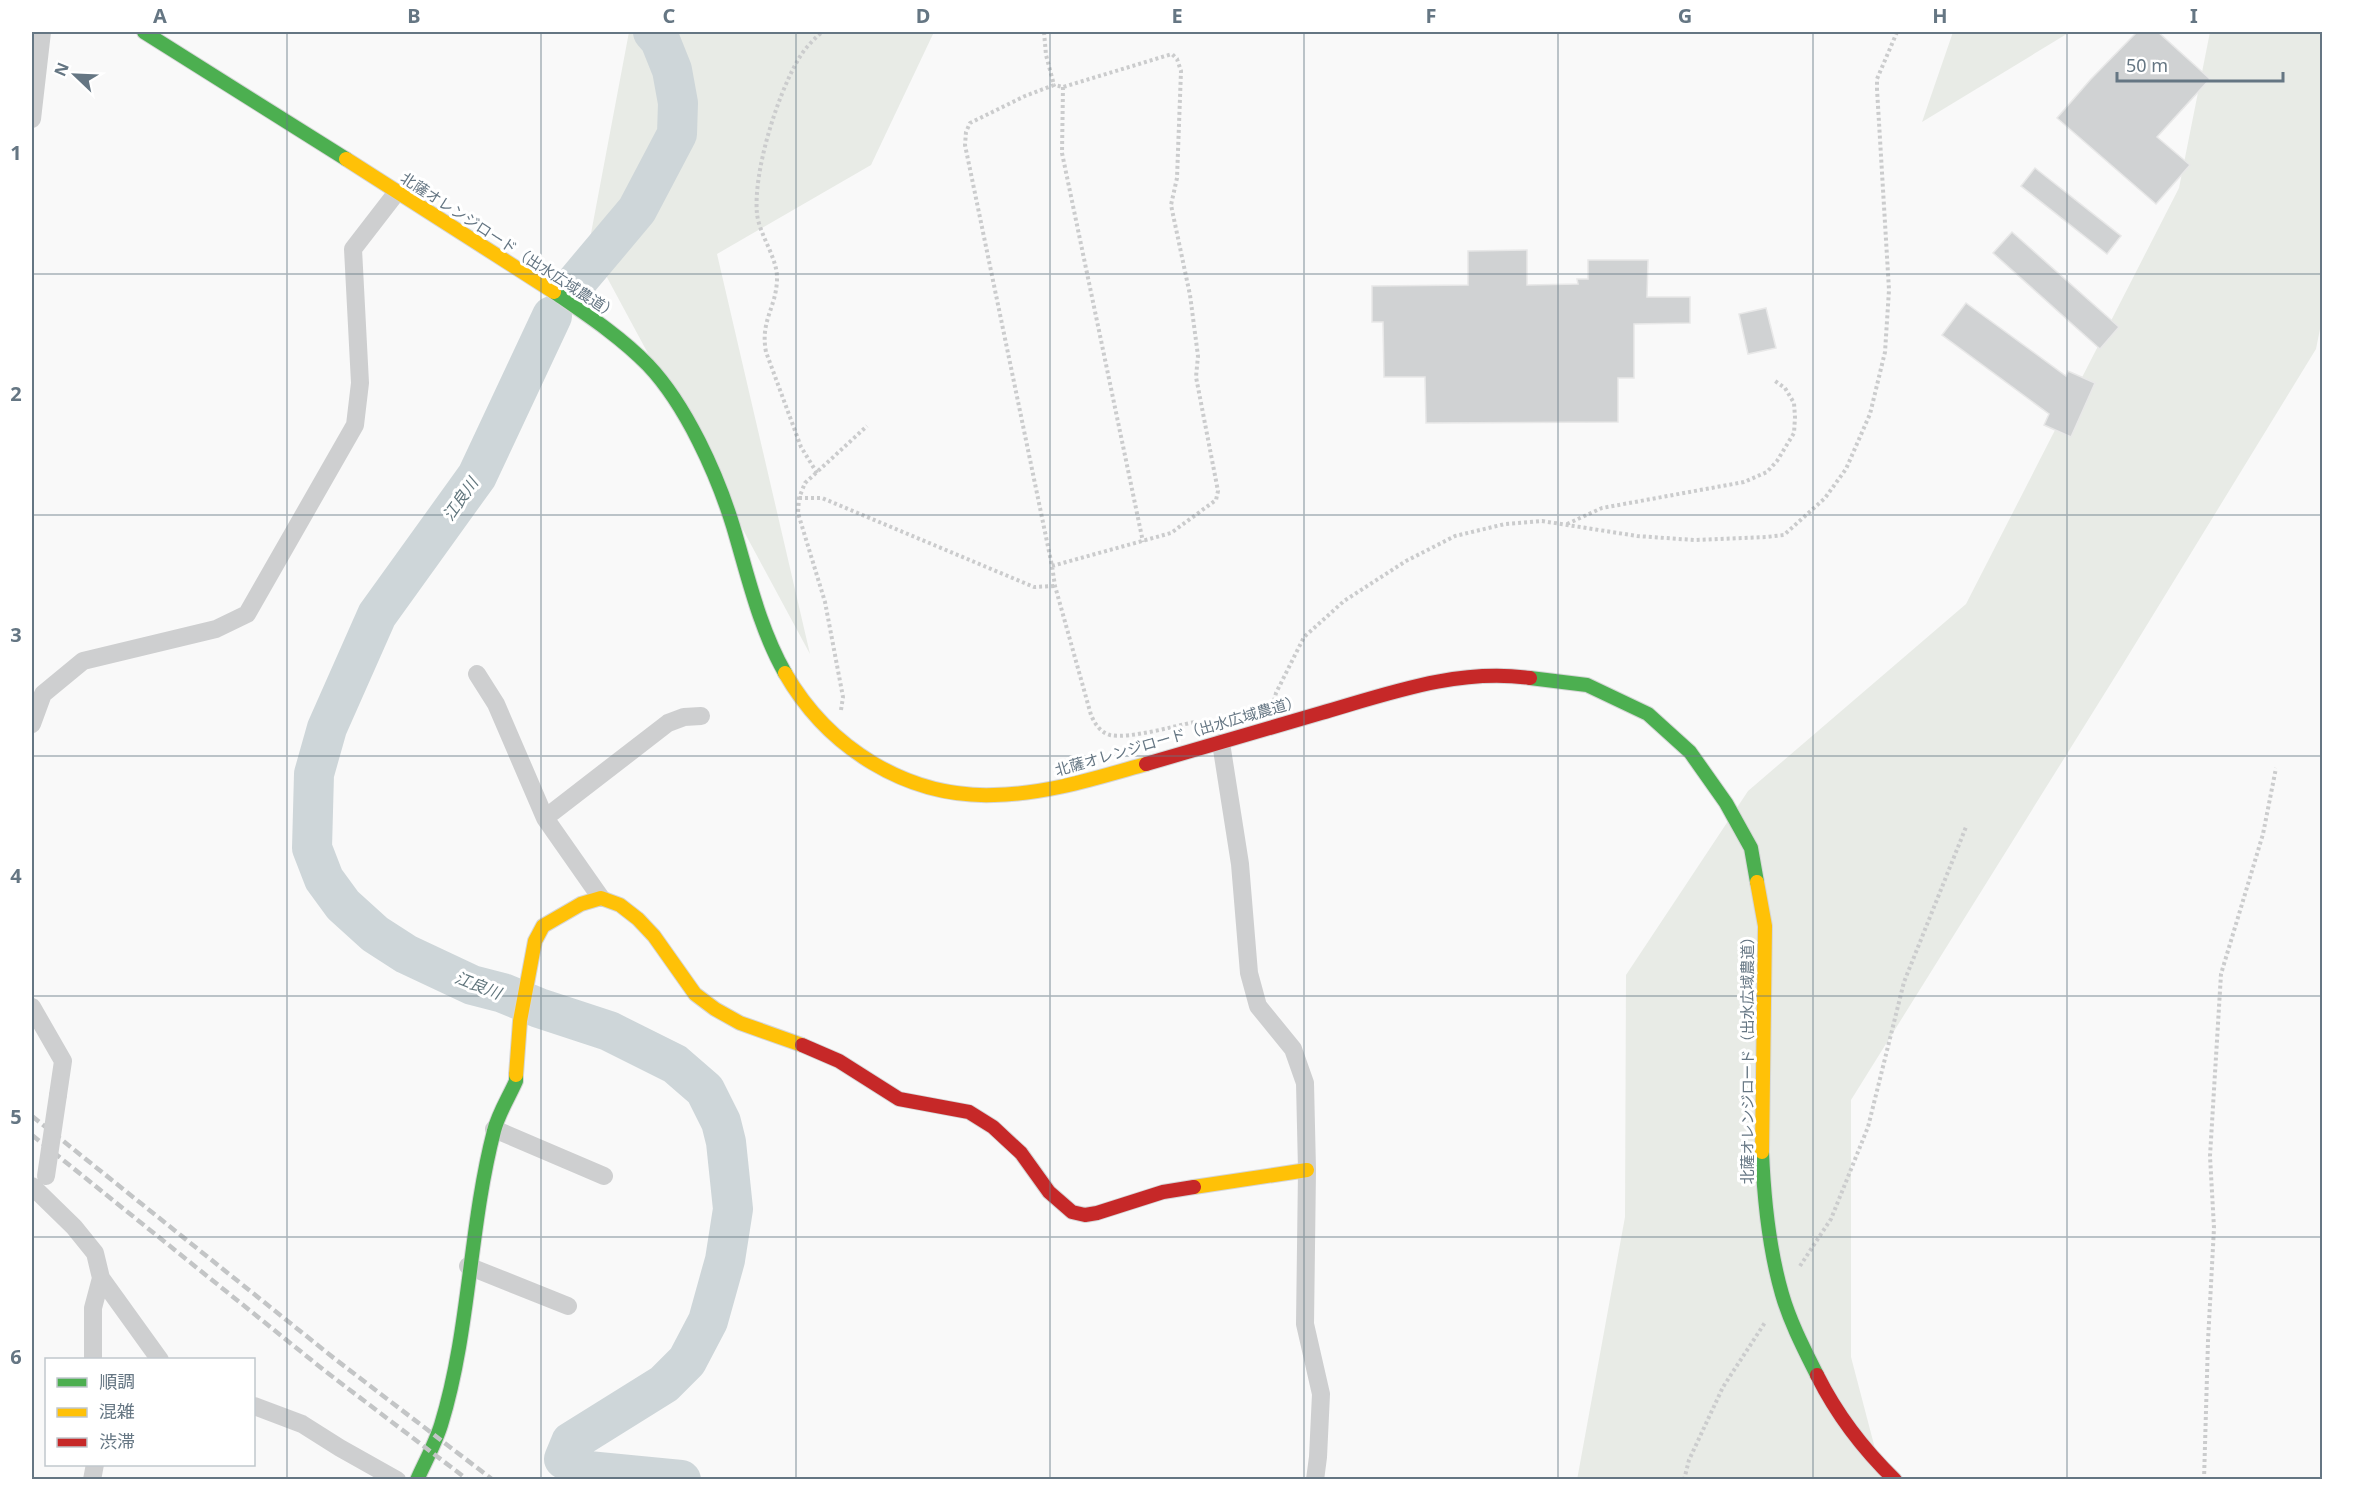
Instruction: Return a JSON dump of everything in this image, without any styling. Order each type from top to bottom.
[{"type":"street","points":[[32,119],[42,32]]},
{"type":"street","name":"北薩オレンジロード（出水広域農道）","points":[[144,32],[578,307],[646,363],[674,401],[703,448],[728,507],[763,627],[776,659],[811,714],[837,741],[867,762],[926,787],[953,794],[1017,795],[1072,785],[1416,685],[1501,674],[1587,685],[1648,714],[1689,752],[1726,803],[1751,848],[1764,926],[1761,1118],[1763,1177],[1771,1247],[1782,1295],[1799,1341],[1826,1393],[1874,1460],[1895,1479]]},
{"type":"street","points":[[32,724],[43,694],[83,661],[216,629],[247,614],[355,425],[360,384],[353,249],[397,192]]},
{"type":"street","points":[[477,674],[496,704],[545,818],[601,898],[620,905],[639,919],[654,936],[695,994],[715,1010],[740,1023],[806,1046],[839,1061],[899,1099],[969,1112],[993,1127],[1021,1153],[1049,1192],[1072,1212],[1085,1215],[1097,1213],[1163,1191],[1307,1170]]},
{"type":"street","points":[[545,818],[668,723],[684,717],[701,716]]},
{"type":"street","points":[[1221,743],[1240,864],[1249,973],[1258,1006],[1293,1049],[1305,1083],[1307,1170],[1305,1324],[1321,1394],[1315,1479]]},
{"type":"street","points":[[417,1479],[440,1427],[448,1397],[468,1266],[494,1129],[516,1081],[520,1021],[535,941],[543,926],[581,904],[601,898]]},
{"type":"street","points":[[32,1007],[63,1061],[39,1181],[46,1202],[74,1227],[95,1253],[101,1278],[159,1358]]},
{"type":"street","points":[[494,1129],[604,1176]]},
{"type":"street","points":[[468,1266],[568,1306]]},
{"type":"street","points":[[93,1358],[93,1308],[101,1278]]},
{"type":"street","points":[[255,1406],[302,1424],[397,1479]]},
{"type":"path","points":[[817,473],[801,447],[766,352],[763,337],[777,281],[776,270],[760,225],[757,199],[766,137],[797,61],[807,46],[822,32]]},
{"type":"path","points":[[1044,32],[1046,55],[1054,85]]},
{"type":"path","points":[[1269,729],[1276,693],[1304,638],[1344,601],[1406,561],[1455,536],[1505,524],[1542,521],[1637,536],[1694,540],[1784,534],[1825,498],[1845,469],[1869,414],[1885,352],[1889,290],[1877,79],[1897,32]]},
{"type":"path","points":[[1052,566],[1171,533],[1216,500],[1218,491],[1196,377],[1198,356],[1190,295],[1171,205],[1177,178],[1181,71],[1172,54],[1063,87],[1054,85],[1025,96],[970,123],[964,145],[1055,586],[1094,723],[1109,734],[1123,736],[1204,720]]},
{"type":"path","points":[[1063,87],[1062,153],[1143,542]]},
{"type":"path","points":[[1566,524],[1602,508],[1744,482],[1767,472],[1778,461],[1794,433],[1794,403],[1785,388],[1775,381]]},
{"type":"path","points":[[837,741],[843,697],[825,602],[798,513],[799,498],[806,483],[867,426]]},
{"type":"path","points":[[799,498],[822,498],[1034,587],[1055,586]]},
{"type":"path","points":[[2204,1479],[2214,1228],[2210,1156],[2221,974],[2263,834],[2276,768]]},
{"type":"path","points":[[1684,1479],[1689,1460],[1723,1388],[1831,1218],[1868,1127],[1904,982],[1966,827]]},
{"type":"shaded area","points":[[629,32],[934,32],[871,165],[717,254],[810,654],[589,244]]},
{"type":"shaded area","points":[[1953,32],[2070,32],[1922,122]]},
{"type":"shaded area","points":[[2210,32],[2322,32],[2322,319],[2316,349],[1851,1100],[1851,1357],[1883,1479],[1577,1480],[1625,1217],[1626,975],[1748,791],[1966,604],[2179,188]]},
{"type":"building","points":[[2137,32],[2158,32],[2210,79],[2157,137],[2190,165],[2156,204],[2057,118]]},
{"type":"building","points":[[2035,168],[2121,236],[2107,254],[2021,186]]},
{"type":"building","points":[[2012,232],[2119,327],[2100,349],[1993,253]]},
{"type":"building","points":[[1527,250],[1527,285],[1578,284],[1577,279],[1588,279],[1588,260],[1648,260],[1647,297],[1690,297],[1690,323],[1634,324],[1634,378],[1618,378],[1618,422],[1426,423],[1425,377],[1384,377],[1383,322],[1372,322],[1372,286],[1468,285],[1468,251]]},
{"type":"building","points":[[1966,303],[2066,376],[2068,371],[2095,383],[2071,437],[2044,425],[2049,414],[1942,335]]},
{"type":"building","points":[[1766,308],[1776,348],[1748,354],[1739,314]]},
{"type":"waterway","name":"江良川","points":[[574,285],[637,210],[677,134],[678,103],[672,70],[660,40],[653,32]]},
{"type":"waterway","name":"江良川","points":[[552,316],[477,476],[377,615],[327,728],[314,774],[312,848],[324,879],[343,905],[375,934],[406,954],[472,985],[503,993],[539,1008],[609,1031],[675,1064],[705,1090],[721,1122],[726,1142],[733,1209],[725,1260],[708,1321],[687,1361],[664,1384],[571,1442],[564,1459],[588,1471],[681,1480]]},
{"type":"railway","points":[[32,1116],[335,1359],[493,1480]]},
{"type":"railway","points":[[32,1135],[325,1371],[468,1480]]},
{"type":"traffic: fast","points":[[144,32],[346,159]]},
{"type":"traffic: fast","points":[[554,292],[603,326],[638,355],[662,381],[675,400],[699,441],[718,485],[761,619],[785,673]]},
{"type":"traffic: fast","points":[[1530,678],[1587,685],[1648,714],[1690,752],[1726,803],[1751,848],[1757,882]]},
{"type":"traffic: fast","points":[[417,1480],[439,1432],[451,1389],[486,1167],[496,1125],[516,1081],[516,1075]]},
{"type":"traffic: fast","points":[[1762,1152],[1768,1224],[1777,1277],[1789,1315],[1817,1375]]},
{"type":"traffic: slow","points":[[346,159],[554,292]]},
{"type":"traffic: slow","points":[[785,673],[803,700],[847,745],[873,763],[931,788],[962,794],[994,795],[1033,792],[1146,764]]},
{"type":"traffic: slow","points":[[1757,882],[1765,926],[1762,1152]]},
{"type":"traffic: slow","points":[[516,1075],[520,1021],[535,941],[543,926],[581,904],[601,898],[620,905],[638,919],[654,936],[695,994],[715,1009],[740,1023],[802,1045]]},
{"type":"traffic: slow","points":[[1194,1187],[1307,1170]]},
{"type":"traffic: jam","points":[[1146,764],[1424,684],[1477,676],[1530,678]]},
{"type":"traffic: jam","points":[[802,1045],[839,1061],[899,1099],[969,1112],[993,1127],[1021,1153],[1049,1192],[1072,1212],[1085,1215],[1097,1213],[1163,1192],[1194,1187]]},
{"type":"traffic: jam","points":[[1817,1375],[1852,1430],[1895,1480]]}]
